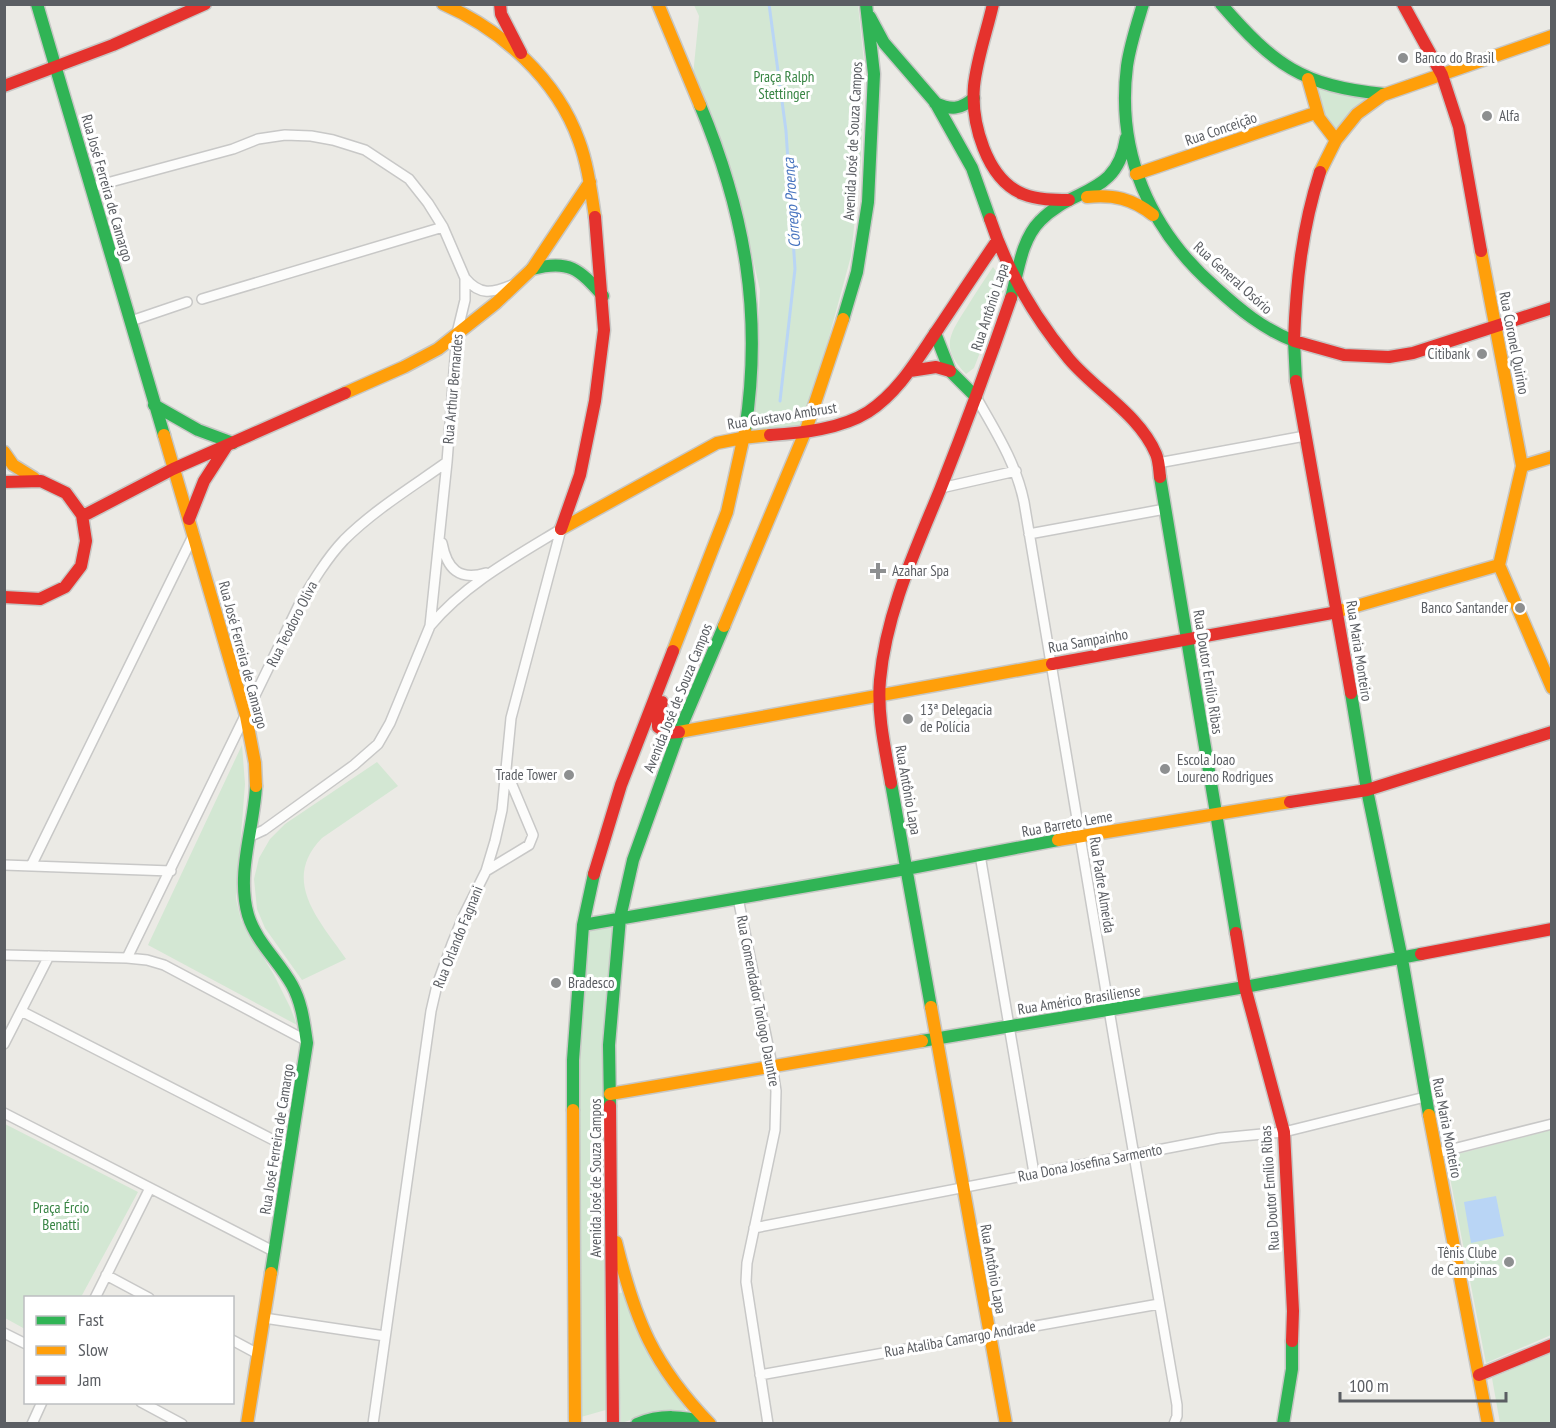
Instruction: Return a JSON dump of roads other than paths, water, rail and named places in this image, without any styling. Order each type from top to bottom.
[{"type":"main road","name":"Rua José Ferreira de Camargo","points":[[37,4],[246,716],[256,779],[243,886],[247,913],[254,931],[290,980],[303,1013],[307,1041],[248,1424]]},
{"type":"main road","points":[[4,86],[56,67],[205,4]]},
{"type":"main road","points":[[443,4],[481,24],[525,59],[550,87],[565,109],[579,141],[590,182],[598,239],[604,330],[595,401],[580,475],[561,529]]},
{"type":"main road","points":[[500,4],[501,14],[525,59]]},
{"type":"main road","name":"Avenida José de Souza Campos","points":[[575,1424],[573,1060],[583,925],[606,829],[727,513],[739,471],[745,436],[750,374],[748,267],[741,233],[725,174],[658,4]]},
{"type":"main road","points":[[993,4],[975,81],[974,106],[988,156],[997,176],[1017,192],[1033,199],[1072,200],[1101,195],[1124,197],[1143,206],[1155,217]]},
{"type":"main road","name":"Rua General Osório","points":[[1143,4],[1133,30],[1124,90],[1126,136],[1136,174],[1155,217],[1188,263],[1243,312],[1276,334],[1294,341],[1344,355],[1389,357],[1413,353],[1551,308]]},
{"type":"main road","points":[[1221,4],[1250,38],[1270,55],[1308,79],[1326,85],[1384,94],[1551,36]]},
{"type":"main road","name":"Rua Coronel Quirino","points":[[1403,4],[1442,75],[1459,127],[1522,466],[1499,565]]},
{"type":"main road","name":"Avenida José de Souza Campos","points":[[613,1424],[609,1045],[620,918],[633,860],[679,732],[806,430],[857,272],[868,201],[874,74],[867,7]]},
{"type":"main road","name":"Rua Doutor Emílio Ribas","points":[[867,7],[884,43],[935,102],[972,168],[997,241],[1036,316],[1071,361],[1142,430],[1152,444],[1158,463],[1245,987],[1284,1132],[1293,1311],[1292,1369],[1283,1424]]},
{"type":"main road","points":[[1308,79],[1315,112],[1324,129],[1335,139]]},
{"type":"main road","name":"Rua Maria Monteiro","points":[[1384,94],[1354,115],[1335,139],[1311,197],[1298,273],[1294,341],[1295,376],[1338,612],[1367,790],[1402,958],[1425,1097],[1488,1424]]},
{"type":"main road","points":[[935,102],[950,109],[964,107],[974,98]]},
{"type":"main road","name":"Rua Conceição","points":[[1136,174],[1315,112]]},
{"type":"main road","points":[[1072,200],[1097,188],[1112,173],[1123,155],[1126,136]]},
{"type":"main road","points":[[983,195],[986,182],[997,176]]},
{"type":"main road","points":[[83,516],[172,469],[404,367],[438,349],[496,303],[532,269],[590,182]]},
{"type":"main road","name":"Rua Antônio Lapa","points":[[1006,1424],[888,768],[879,695],[880,676],[894,609],[976,397],[1026,244],[1042,218],[1072,200]]},
{"type":"main road","name":"Rua Gustavo Ambrust","points":[[561,529],[717,443],[745,436],[806,430],[854,419],[885,397],[910,371],[997,241]]},
{"type":"main road","points":[[532,269],[551,263],[563,264],[576,269],[603,296]]},
{"type":"main road","points":[[935,333],[950,371]]},
{"type":"main road","points":[[910,371],[936,367],[950,371]]},
{"type":"main road","name":"Rua Padre Almeida","points":[[950,371],[976,397]]},
{"type":"main road","points":[[154,405],[198,430],[230,444]]},
{"type":"main road","points":[[189,520],[204,479],[230,444]]},
{"type":"main road","points":[[4,452],[16,469],[55,486],[72,498],[83,516],[88,536],[86,555],[78,574],[64,589],[46,598],[26,601],[5,598]]},
{"type":"main road","points":[[1522,466],[1551,457]]},
{"type":"main road","points":[[4,482],[36,479]]},
{"type":"main road","points":[[1499,565],[1551,688]]},
{"type":"main road","name":"Rua Sampainho","points":[[679,732],[1338,612],[1499,565]]},
{"type":"main road","points":[[679,634],[672,670],[657,721],[657,727],[661,730],[667,733],[679,732]]},
{"type":"main road","name":"Rua Barreto Leme","points":[[583,925],[906,869],[1079,836],[1367,790],[1551,732]]},
{"type":"main road","name":"Rua Américo Brasiliense","points":[[610,1094],[1245,987],[1551,929]]},
{"type":"main road","points":[[611,1217],[626,1286],[641,1329],[655,1357],[673,1384],[710,1424]]},
{"type":"main road","points":[[1479,1375],[1551,1345]]},
{"type":"main road","points":[[637,1424],[659,1417],[673,1416],[688,1417],[710,1424]]},
{"type":"street","name":"Rua Arthur Bernardes","points":[[92,187],[233,149],[258,139],[285,135],[311,136],[365,150],[409,179],[443,227],[465,278],[465,300],[456,333],[447,462],[430,626],[390,723],[378,744],[354,765],[264,830],[250,836]]},
{"type":"street","points":[[202,299],[443,227]]},
{"type":"street","points":[[465,278],[472,287],[480,291],[493,291],[515,284]]},
{"type":"street","points":[[130,321],[187,302]]},
{"type":"street","name":"Rua Padre Almeida","points":[[976,397],[1011,458],[1024,502],[1108,1011],[1177,1405],[1174,1424]]},
{"type":"street","points":[[1158,463],[1305,436]]},
{"type":"street","name":"Rua Teodoro Oliva","points":[[127,958],[299,605],[316,576],[342,542],[367,519],[447,462]]},
{"type":"street","points":[[942,488],[1016,471]]},
{"type":"street","points":[[1029,534],[1165,509]]},
{"type":"street","name":"Rua Gustavo Ambrust","points":[[430,626],[464,592],[561,529]]},
{"type":"street","name":"Rua Orlando Fagnani","points":[[373,1424],[431,1011],[437,985],[452,944],[486,871],[502,810],[511,718],[561,529]]},
{"type":"street","points":[[440,531],[444,553],[455,571],[464,576],[474,576],[494,571]]},
{"type":"street","points":[[31,866],[194,534]]},
{"type":"street","points":[[486,871],[529,845],[531,841],[532,835],[506,768]]},
{"type":"street","points":[[980,855],[1034,1173]]},
{"type":"street","points":[[4,865],[171,871]]},
{"type":"street","name":"Rua Comendador Torlogo Dauntre","points":[[738,898],[776,1091],[774,1130],[747,1263],[746,1282],[768,1424]]},
{"type":"street","points":[[4,955],[147,960],[164,965],[307,1041]]},
{"type":"street","points":[[4,1044],[49,956]]},
{"type":"street","points":[[21,1011],[291,1149]]},
{"type":"street","name":"Rua Dona Josefina Sarmento","points":[[754,1228],[1220,1138],[1284,1132],[1425,1097]]},
{"type":"street","points":[[4,1113],[275,1252]]},
{"type":"street","points":[[1437,1153],[1551,1124]]},
{"type":"street","points":[[96,1296],[150,1188]]},
{"type":"street","points":[[106,1275],[145,1296]]},
{"type":"street","name":"Rua Ataliba Camargo Andrade","points":[[760,1375],[1160,1304]]},
{"type":"street","points":[[264,1318],[385,1336]]},
{"type":"street","points":[[4,1333],[24,1343]]},
{"type":"street","points":[[234,1341],[258,1354]]},
{"type":"street","points":[[32,1424],[41,1404]]},
{"type":"street","points":[[145,1404],[182,1424]]},
{"type":"water","points":[[1496,1196],[1504,1236],[1471,1243],[1464,1202]]},
{"type":"waterway","name":"Córrego Proença","points":[[769,4],[786,131],[795,269],[780,401]]},
{"type":"place","name":"Banco do Brasil","points":[[1403,58]]},
{"type":"place","name":"Alfa","points":[[1487,116]]},
{"type":"place","name":"Citibank","points":[[1482,354]]},
{"type":"place","name":"Azahar Spa","points":[[878,571]]},
{"type":"place","name":"Banco Santander","points":[[1520,608]]},
{"type":"place","name":"13ª Delegacia de Polícia","points":[[908,719]]},
{"type":"place","name":"Escola Joao Loureno Rodrigues","points":[[1165,769]]},
{"type":"place","name":"Trade Tower","points":[[569,775]]},
{"type":"place","name":"Bradesco","points":[[556,983]]},
{"type":"place","name":"Tênis Clube de Campinas","points":[[1509,1262]]},
{"type":"park label","name":"Praça Ralph Stettinger","points":[[784,86]]},
{"type":"park label","name":"Praça Ércio Benatti","points":[[61,1216]]}]
